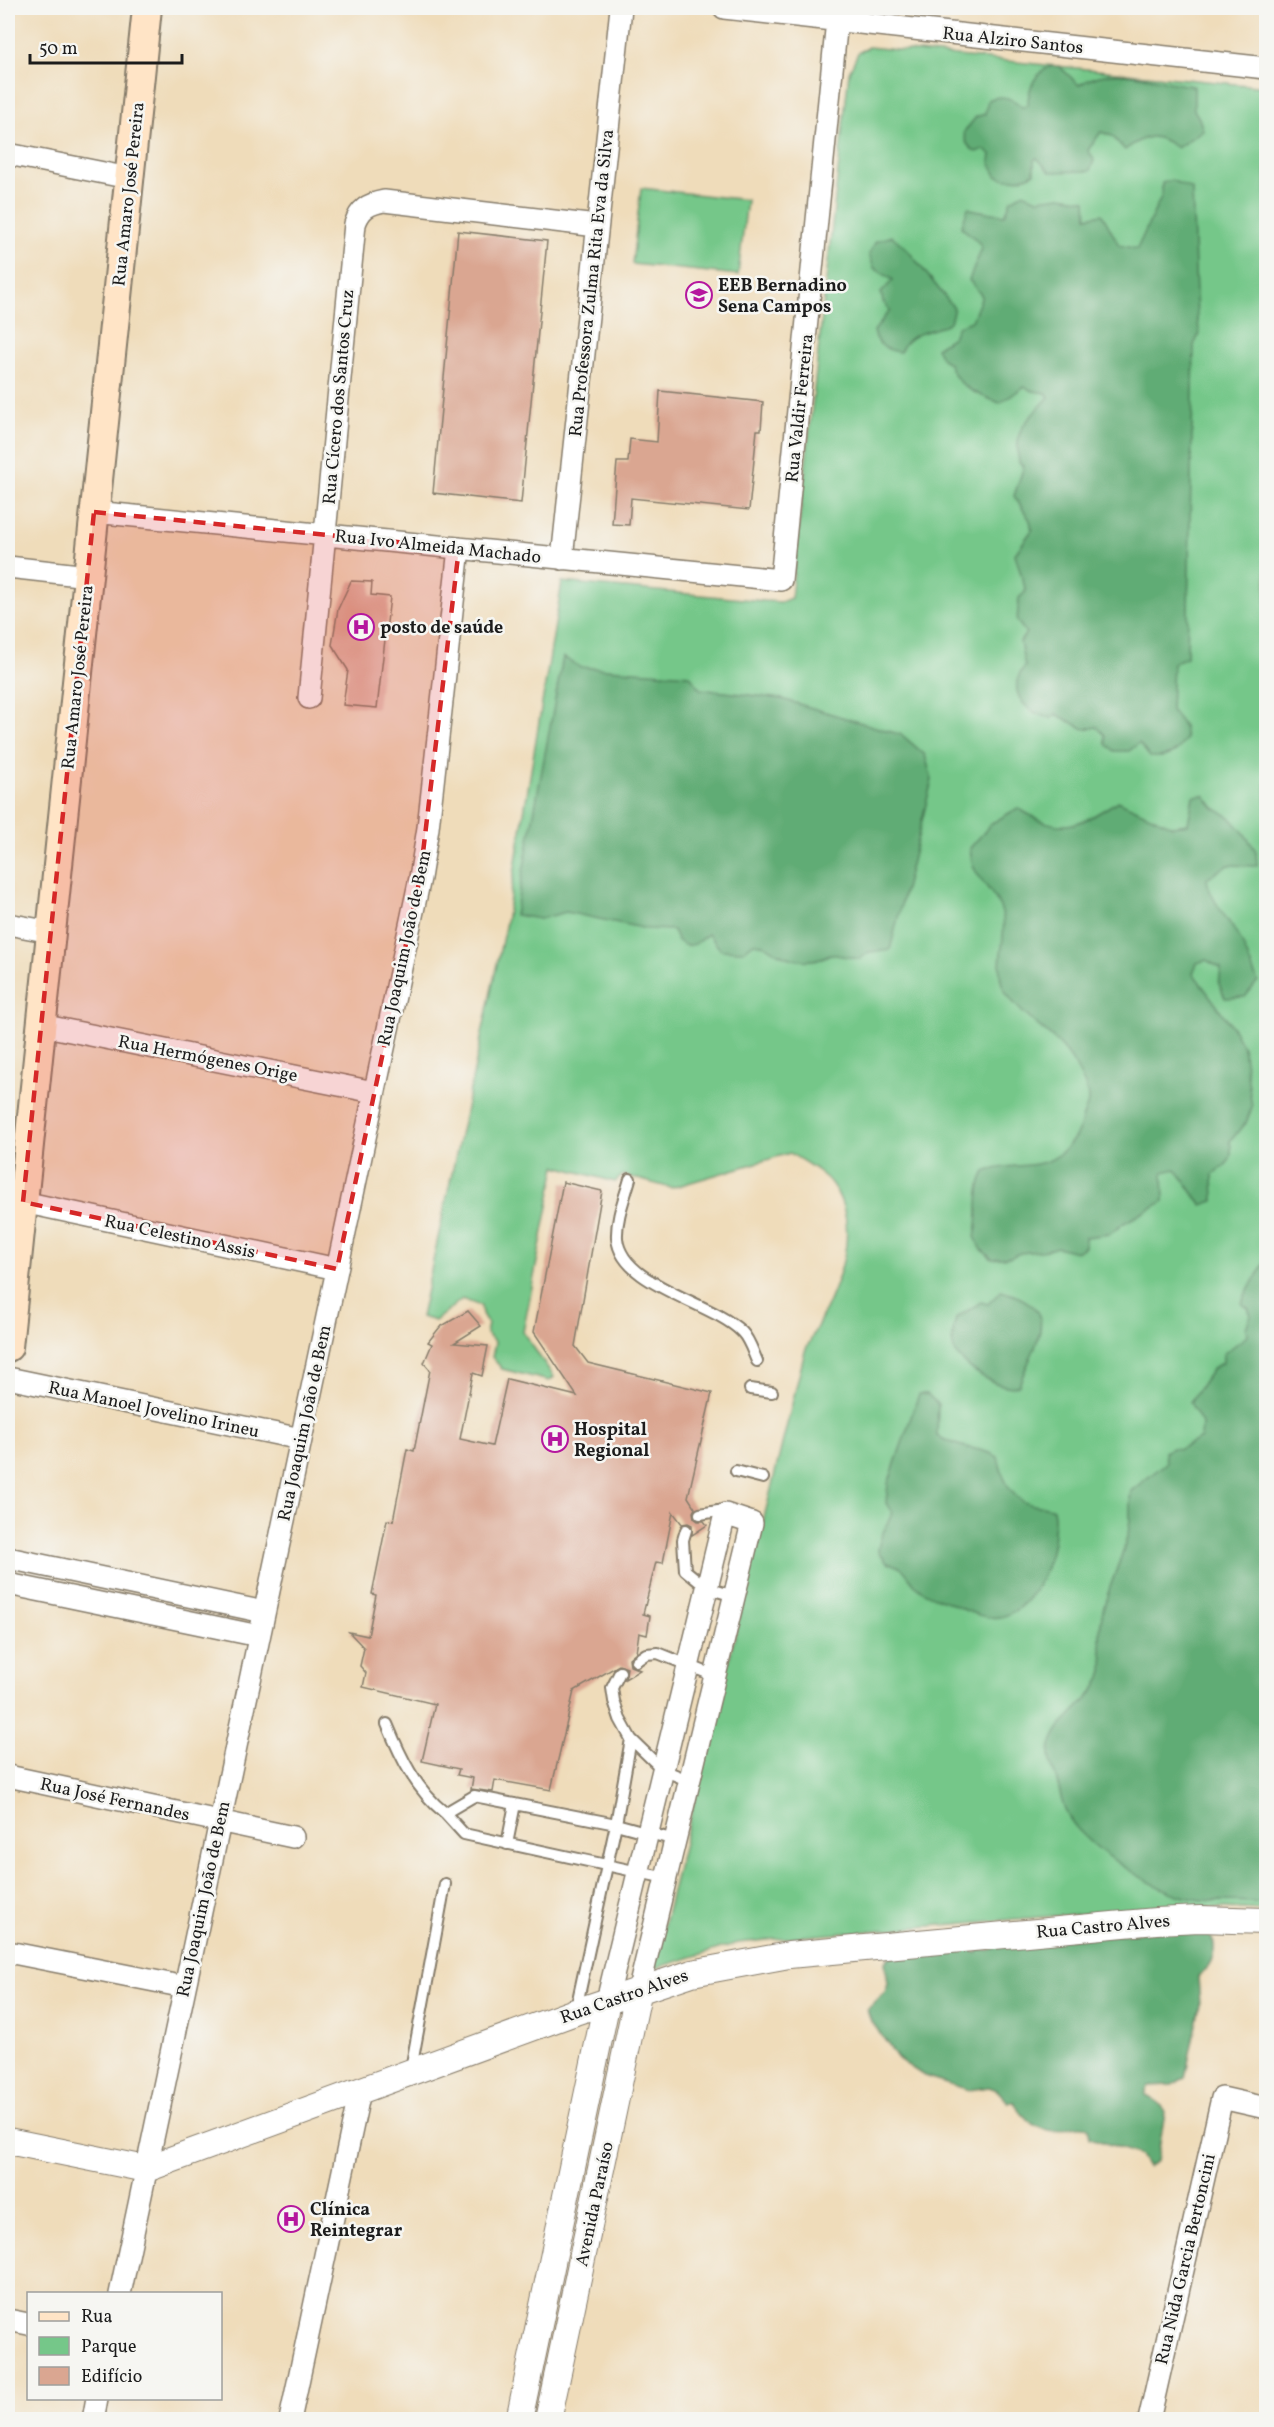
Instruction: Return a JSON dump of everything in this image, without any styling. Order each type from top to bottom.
[{"type":"main road","name":"Rua Amaro José Pereira","points":[[8,1347],[147,8]]},
{"type":"street","name":"Rua Professora Zulma Rita Eva da Silva","points":[[562,559],[621,8]]},
{"type":"street","name":"Rua Alziro Santos","points":[[724,8],[1266,68]]},
{"type":"street","name":"Rua Valdir Ferreira","points":[[782,580],[837,20]]},
{"type":"street","points":[[8,154],[129,178]]},
{"type":"street","name":"Rua Cícero dos Santos Cruz","points":[[309,698],[355,224],[358,214],[366,206],[384,201],[597,226]]},
{"type":"street","name":"Rua Ivo Almeida Machado","points":[[94,512],[782,580]]},
{"type":"street","name":"Rua Joaquim João de Bem","points":[[120,2292],[420,878],[428,828],[459,548]]},
{"type":"street","points":[[8,567],[88,576]]},
{"type":"street","points":[[8,924],[51,932]]},
{"type":"street","name":"Rua Hermógenes Orige","points":[[41,1025],[374,1092]]},
{"type":"street","name":"Rua Celestino Assis","points":[[22,1202],[337,1269]]},
{"type":"street","name":"Rua Manoel Jovelino Irineu","points":[[8,1378],[301,1439]]},
{"type":"street","points":[[607,2001],[725,1514],[752,1522],[639,1989]]},
{"type":"street","points":[[8,1558],[264,1612]]},
{"type":"street","points":[[8,1584],[259,1636]]},
{"type":"street","name":"Rua José Fernandes","points":[[8,1776],[293,1837]]},
{"type":"street","name":"Rua Castro Alves","points":[[146,2169],[639,1989],[726,1965],[789,1955],[1156,1921],[1200,1919],[1266,1921]]},
{"type":"street","points":[[8,1952],[185,1987]]},
{"type":"street","name":"Avenida Paraíso","points":[[548,2420],[639,1989]]},
{"type":"street","name":"Avenida Paraíso","points":[[519,2420],[607,2001]]},
{"type":"street","points":[[290,2420],[360,2091]]},
{"type":"street","name":"Rua Nida Garcia Bertoncini","points":[[1149,2420],[1222,2098],[1266,2108]]},
{"type":"street","points":[[8,2141],[146,2169]]},
{"type":"street","points":[[8,2320],[27,2324]]},
{"type":"street","points":[[93,2420],[97,2400]]},
{"type":"lane","points":[[630,1179],[619,1216],[617,1239],[626,1262],[645,1278],[716,1312],[729,1321],[745,1334],[757,1361]]},
{"type":"lane","points":[[750,1389],[772,1392]]},
{"type":"lane","points":[[736,1471],[763,1478]]},
{"type":"lane","points":[[700,1514],[718,1511],[725,1514]]},
{"type":"lane","points":[[686,1530],[683,1540],[685,1570],[707,1588],[734,1596]]},
{"type":"lane","points":[[636,1661],[646,1654],[658,1653],[715,1676]]},
{"type":"lane","points":[[620,1672],[612,1688],[614,1701],[620,1719],[631,1739],[663,1770],[690,1781]]},
{"type":"lane","points":[[387,1724],[398,1752],[413,1779],[430,1802],[445,1813],[464,1834],[666,1878]]},
{"type":"lane","points":[[575,2012],[616,1824],[631,1739]]},
{"type":"lane","points":[[445,1813],[474,1796],[616,1824],[675,1840]]},
{"type":"lane","points":[[507,1844],[514,1804]]},
{"type":"lane","points":[[411,2072],[446,1884]]},
{"type":"highlighted area","points":[[94,512],[459,548],[420,878],[337,1269],[23,1202]]},
{"type":"green space","points":[[868,47],[1266,87],[1266,1910],[1176,1906],[795,1937],[738,1943],[653,1969],[805,1351],[825,1311],[841,1268],[846,1246],[846,1224],[842,1203],[827,1178],[790,1153],[671,1188],[623,1175],[615,1182],[556,1166],[523,1332],[554,1377],[549,1381],[502,1369],[492,1357],[495,1343],[486,1333],[488,1324],[482,1314],[481,1306],[462,1299],[435,1321],[421,1317],[506,922],[562,582],[764,601],[781,602],[791,598],[849,72],[858,53]]},
{"type":"green space","points":[[1052,66],[1059,66],[1079,85],[1108,74],[1122,74],[1194,86],[1194,110],[1203,130],[1177,148],[1163,139],[1151,137],[1125,150],[1112,136],[1101,132],[1088,150],[1094,160],[1090,171],[1050,172],[1037,158],[1034,160],[1034,173],[1030,175],[1015,179],[996,176],[990,162],[991,154],[984,149],[976,152],[973,150],[967,144],[964,132],[976,117],[985,114],[988,100],[1002,97],[1022,107],[1028,105],[1029,93],[1037,76]]},
{"type":"green space","points":[[1171,180],[1192,189],[1197,319],[1200,333],[1194,345],[1187,657],[1173,663],[1171,710],[1184,726],[1186,739],[1171,754],[1150,757],[1139,743],[1129,751],[1114,751],[1106,744],[1105,735],[1097,727],[1084,729],[1056,714],[1052,718],[1042,716],[1021,700],[1017,684],[1019,675],[1025,666],[1020,642],[1026,633],[1017,621],[1019,598],[1026,591],[1015,554],[1032,530],[1030,520],[1014,496],[1024,466],[1019,463],[1018,440],[1028,419],[1049,397],[1046,393],[1024,387],[1000,403],[984,397],[962,384],[936,348],[953,337],[958,326],[972,321],[982,296],[969,280],[982,248],[961,227],[968,208],[1005,215],[1011,200],[1023,193],[1038,199],[1061,196],[1086,200],[1087,217],[1102,214],[1119,245],[1137,249],[1162,195],[1162,183]]},
{"type":"green space","points":[[641,188],[747,200],[738,275],[632,264]]},
{"type":"green space","points":[[892,236],[906,248],[954,308],[950,322],[909,339],[900,352],[882,346],[874,331],[890,310],[883,302],[881,293],[893,280],[874,268],[869,254],[876,241]]},
{"type":"green space","points":[[563,657],[580,667],[690,675],[700,689],[782,699],[902,735],[925,755],[932,780],[890,950],[869,952],[860,959],[830,954],[818,959],[799,960],[754,943],[743,951],[721,950],[708,934],[695,944],[686,946],[677,940],[673,930],[647,929],[566,912],[540,919],[515,915]]},
{"type":"green space","points":[[1204,795],[1214,808],[1230,817],[1244,833],[1256,851],[1257,866],[1228,865],[1207,878],[1211,894],[1241,941],[1258,981],[1245,997],[1225,998],[1219,984],[1221,968],[1206,960],[1197,963],[1193,973],[1231,1025],[1243,1047],[1252,1107],[1246,1123],[1230,1141],[1229,1161],[1213,1175],[1214,1201],[1202,1205],[1175,1169],[1163,1172],[1164,1201],[1124,1223],[1110,1234],[1085,1237],[1085,1247],[1076,1252],[1057,1247],[992,1259],[982,1250],[975,1237],[980,1187],[985,1172],[1032,1165],[1054,1158],[1078,1132],[1088,1099],[1082,1079],[1072,1060],[1054,1039],[1025,1014],[1006,993],[1000,975],[1003,917],[998,903],[973,866],[970,848],[992,823],[1018,808],[1046,822],[1069,825],[1091,817],[1118,801],[1172,826],[1188,824],[1193,796]]},
{"type":"green space","points":[[1266,1257],[1266,1904],[1185,1897],[1154,1885],[1118,1863],[1086,1837],[1066,1812],[1050,1755],[1051,1746],[1061,1726],[1090,1695],[1103,1672],[1100,1637],[1102,1616],[1127,1538],[1131,1491],[1166,1463],[1165,1452],[1172,1448],[1180,1449],[1201,1438],[1202,1424],[1190,1402],[1213,1368],[1223,1362],[1223,1354],[1247,1336],[1246,1328],[1251,1315],[1248,1308],[1242,1304]]},
{"type":"green space","points":[[1001,1291],[1021,1298],[1033,1307],[1039,1316],[1038,1340],[1019,1385],[1012,1387],[992,1381],[971,1369],[956,1354],[952,1343],[956,1318],[981,1302],[988,1304]]},
{"type":"green space","points":[[919,1394],[927,1394],[938,1404],[937,1436],[998,1457],[1004,1478],[1016,1496],[1029,1504],[1053,1509],[1053,1539],[1045,1570],[1026,1601],[1007,1615],[987,1617],[928,1594],[916,1585],[904,1570],[887,1563],[878,1550],[893,1512],[886,1503],[888,1484]]},
{"type":"green space","points":[[1190,1928],[1203,1931],[1210,1937],[1213,1942],[1213,1955],[1207,1968],[1198,1977],[1200,2005],[1185,2078],[1171,2085],[1149,2086],[1146,2090],[1146,2095],[1162,2106],[1165,2112],[1157,2161],[1147,2167],[1141,2157],[1135,2153],[1090,2138],[1088,2127],[1045,2130],[1032,2124],[1014,2102],[1008,2102],[997,2090],[989,2087],[969,2090],[924,2076],[898,2059],[870,2019],[867,2010],[885,1992],[888,1984],[885,1962],[889,1957],[968,1948],[976,1953],[982,1949],[989,1950],[1008,1943]]},
{"type":"building","points":[[458,231],[547,241],[521,503],[433,493]]},
{"type":"building","points":[[660,391],[763,402],[761,430],[757,430],[749,510],[631,498],[629,525],[612,524],[617,462],[628,462],[630,439],[657,442]]},
{"type":"building","name":"posto de saúde","points":[[351,581],[372,582],[371,595],[390,597],[377,708],[343,705],[348,670],[332,645],[338,609]]},
{"type":"building","name":"Hospital Regional","points":[[563,1182],[602,1191],[575,1346],[588,1363],[712,1393],[688,1497],[695,1508],[694,1518],[704,1521],[707,1525],[692,1535],[692,1525],[682,1524],[673,1512],[663,1563],[656,1562],[643,1614],[650,1616],[647,1635],[639,1633],[636,1652],[629,1658],[630,1666],[640,1670],[625,1679],[627,1668],[619,1665],[574,1691],[551,1790],[495,1780],[493,1792],[471,1789],[473,1778],[457,1775],[459,1769],[422,1761],[435,1704],[363,1687],[366,1673],[360,1666],[364,1648],[349,1632],[368,1636],[376,1595],[372,1594],[387,1520],[393,1521],[407,1449],[414,1451],[430,1370],[424,1363],[432,1344],[428,1342],[440,1327],[468,1311],[481,1326],[454,1343],[488,1346],[482,1376],[473,1373],[460,1439],[492,1446],[507,1379],[577,1396],[534,1332]]},
{"type":"place","name":"EEB Bernadino Sena Campos","points":[[699,295]]},
{"type":"place","name":"posto de saúde","points":[[361,627]]},
{"type":"place","name":"Hospital Regional","points":[[555,1439]]},
{"type":"place","name":"Clínica Reintegrar","points":[[291,2219]]}]
